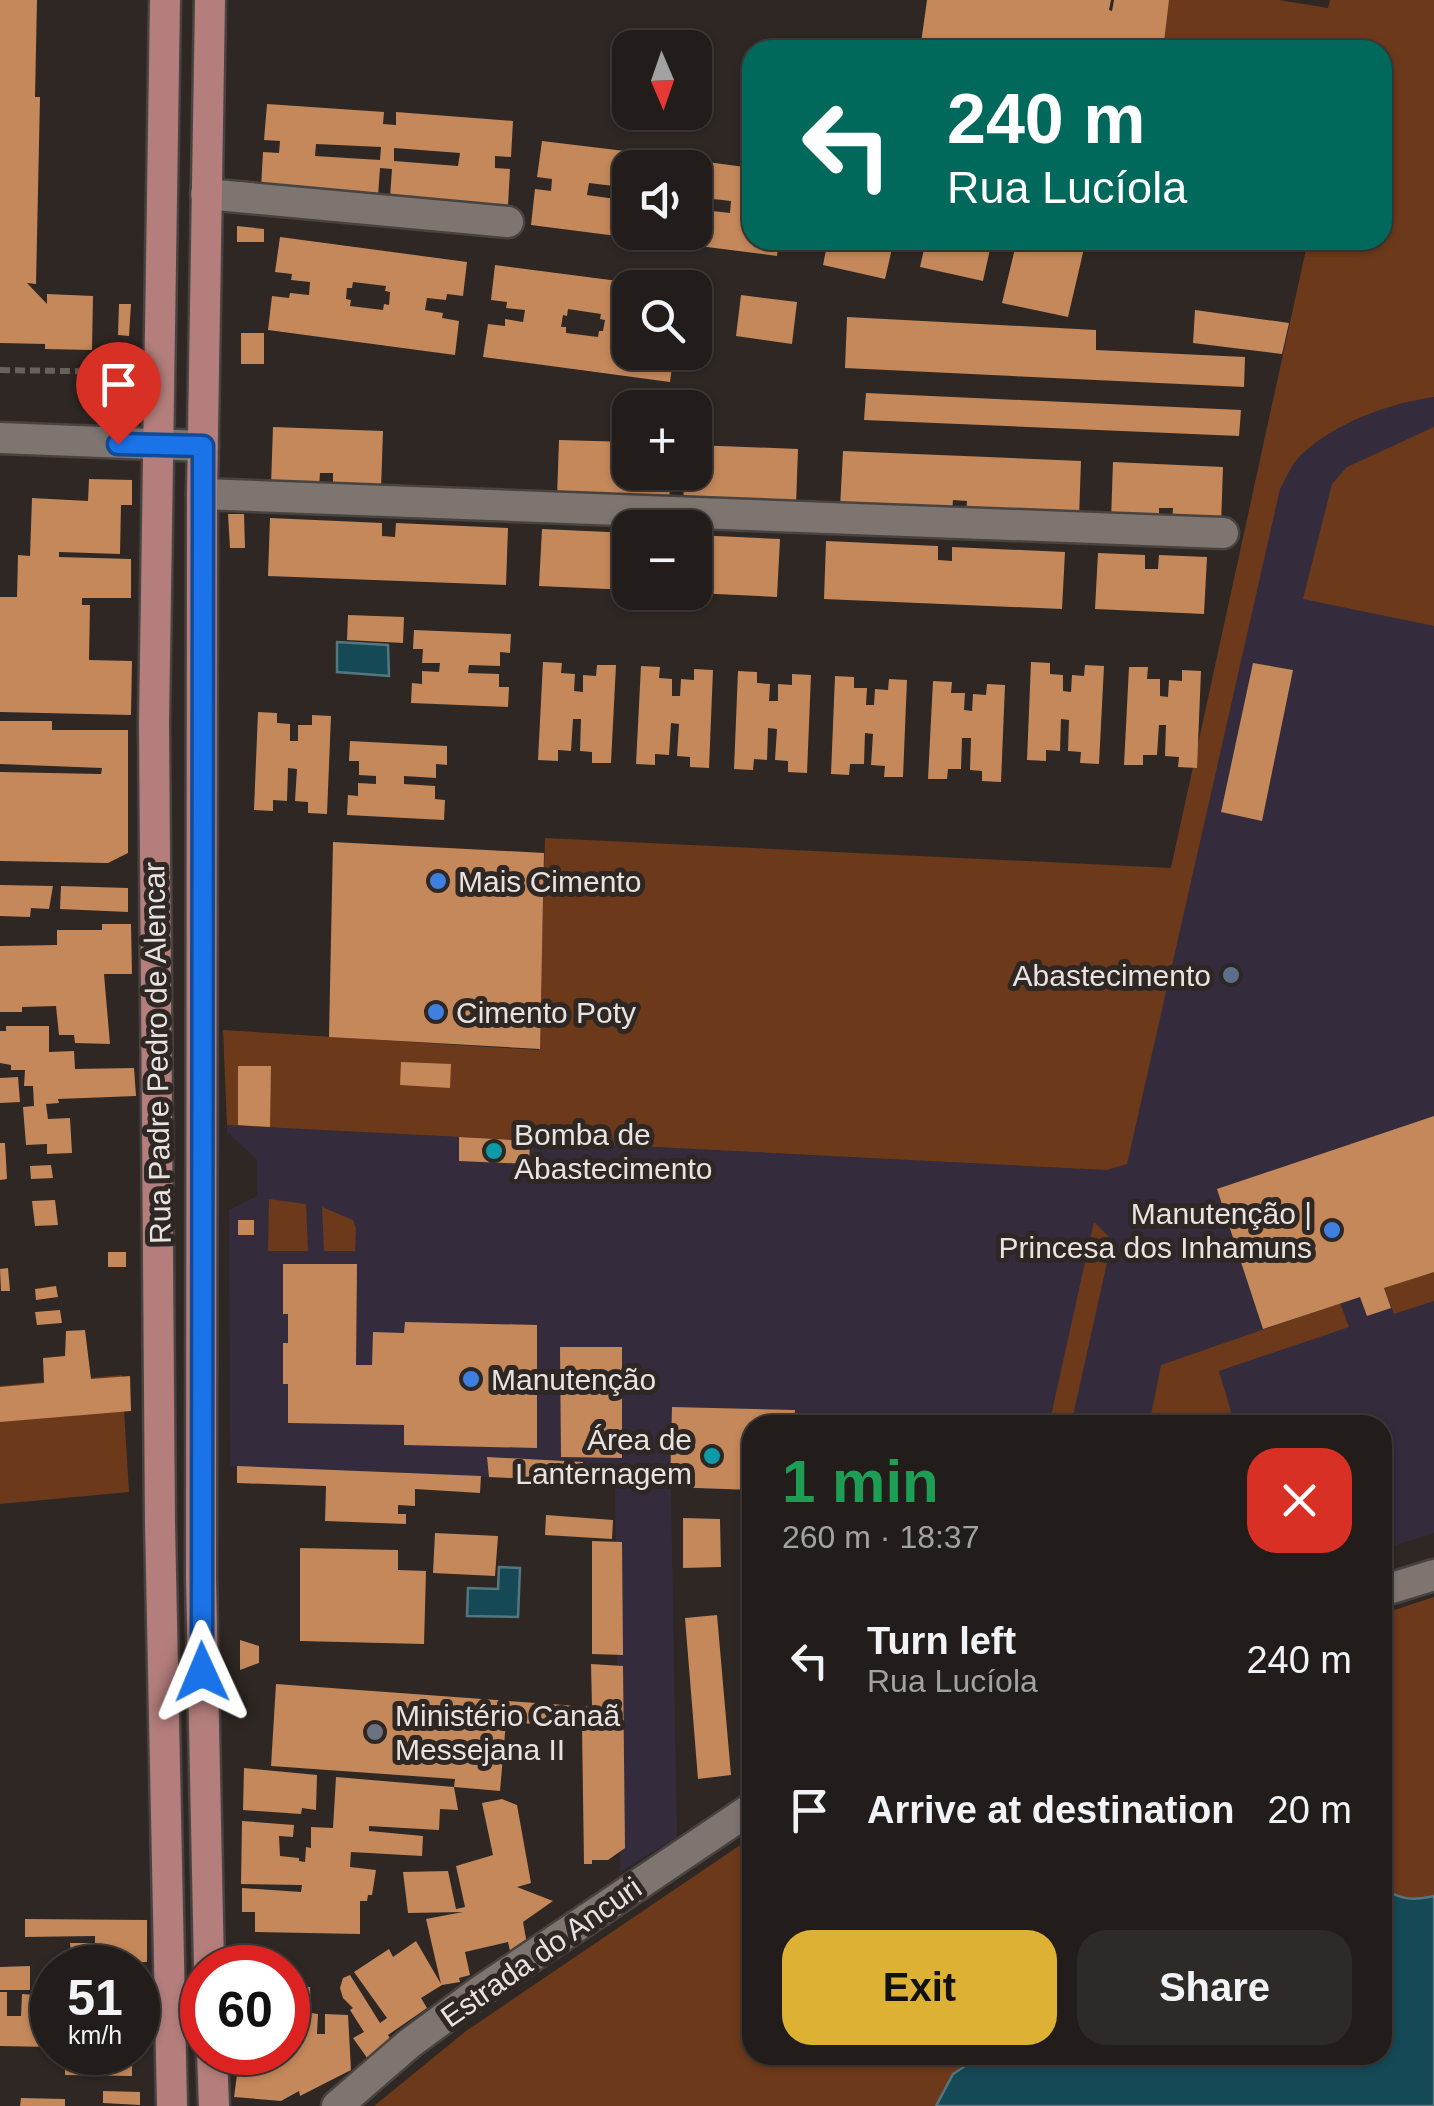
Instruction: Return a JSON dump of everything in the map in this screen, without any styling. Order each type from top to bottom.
[{"type":"main road","name":"Rua Padre Pedro de Alencar","points":[[165,0],[154,743],[160,1524],[172,2106]]},
{"type":"main road","name":"Rua Padre Pedro de Alencar","points":[[208,1945],[201,1635],[202,494],[210,0]]},
{"type":"main road","points":[[158,1201],[202,1201]]},
{"type":"main road","points":[[213,2075],[214,2106]]},
{"type":"street","points":[[206,194],[508,222]]},
{"type":"street","points":[[0,438],[203,446]]},
{"type":"street","points":[[202,494],[1223,533]]},
{"type":"street","points":[[1392,1588],[1434,1574]]},
{"type":"street","name":"Estrada do Ancuri","points":[[337,2106],[410,2043],[479,1992],[742,1815]]},
{"type":"path","points":[[0,370],[159,372]]},
{"type":"shaded area","points":[[1166,0],[1279,0],[1328,8],[1330,0],[1434,0],[1434,397],[1381,410],[1330,433],[1298,458],[1280,489],[1127,1164],[1106,1170],[227,1125],[223,1030],[539,1050],[545,838],[1171,868],[1306,250],[1392,250],[1392,40],[1161,40]]},
{"type":"shaded area","points":[[1291,316],[1434,350],[1434,1533],[1392,1546],[1392,1415],[742,1415],[742,1490],[671,1488],[677,1837],[620,1872],[615,1483],[230,1466],[229,1210],[257,1196],[257,1160],[227,1132],[227,1125],[1105,1170]]},
{"type":"shaded area","points":[[1434,427],[1434,626],[1303,599],[1332,484],[1347,467]]},
{"type":"shaded area","points":[[269,1199],[306,1204],[308,1251],[268,1251]]},
{"type":"shaded area","points":[[322,1207],[353,1220],[355,1251],[324,1251]]},
{"type":"shaded area","points":[[1094,1222],[1112,1240],[1073,1415],[1051,1415]]},
{"type":"shaded area","points":[[1434,1271],[1434,1301],[1394,1314],[1384,1288]]},
{"type":"shaded area","points":[[1340,1303],[1349,1327],[1219,1371],[1232,1415],[1151,1415],[1161,1365]]},
{"type":"shaded area","points":[[122,1375],[129,1492],[0,1504],[0,1386]]},
{"type":"shaded area","points":[[1434,1597],[1434,1896],[1413,1899],[1392,1892],[1392,1611]]},
{"type":"shaded area","points":[[742,1844],[742,2065],[967,2065],[953,2074],[936,2106],[374,2106],[466,2031]]},
{"type":"water","points":[[337,642],[388,645],[389,676],[337,672]]},
{"type":"water","points":[[499,1567],[520,1568],[518,1617],[467,1616],[468,1588],[498,1589]]},
{"type":"water","points":[[1392,1893],[1420,1899],[1434,1896],[1434,2106],[936,2106],[953,2074],[967,2065],[1392,2065]]},
{"type":"building","points":[[0,0],[37,0],[35,97],[40,97],[36,284],[27,283],[47,304],[47,294],[93,296],[92,350],[0,343]]},
{"type":"building","points":[[927,0],[1111,0],[1112,11],[1114,0],[1169,0],[1164,40],[921,40]]},
{"type":"building","points":[[267,104],[384,112],[383,124],[396,125],[396,112],[513,121],[511,157],[495,156],[495,168],[510,169],[508,205],[390,197],[392,169],[380,168],[378,196],[261,188],[263,152],[279,153],[280,141],[264,140]],"holes":[[[316,144],[381,147],[380,160],[315,156]],[[394,148],[460,153],[458,166],[394,161]]]},
{"type":"building","points":[[542,141],[617,150],[612,150],[612,186],[589,183],[587,195],[612,198],[612,235],[531,225],[535,189],[551,191],[552,179],[537,177]]},
{"type":"building","points":[[712,163],[742,167],[742,250],[778,250],[777,256],[712,248],[712,211],[730,213],[731,201],[712,199]]},
{"type":"building","points":[[237,226],[264,229],[264,242],[237,242]]},
{"type":"building","points":[[280,237],[467,262],[463,296],[447,294],[446,300],[427,298],[425,310],[459,321],[455,355],[268,330],[272,296],[309,295],[310,282],[291,280],[292,274],[275,272]],"holes":[[[353,282],[386,286],[385,291],[390,292],[389,305],[384,304],[383,310],[350,306],[351,300],[346,299],[347,288],[352,288]]]},
{"type":"building","points":[[826,250],[892,250],[885,279],[823,265]]},
{"type":"building","points":[[924,250],[990,250],[983,281],[920,267]]},
{"type":"building","points":[[1015,250],[1084,250],[1068,317],[1002,303]]},
{"type":"building","points":[[495,265],[612,280],[612,370],[672,370],[670,382],[483,357],[488,324],[505,326],[505,319],[523,322],[525,310],[506,308],[507,302],[491,300]],"holes":[[[568,309],[601,314],[600,319],[605,320],[598,337],[566,333],[566,327],[561,327]]]},
{"type":"building","points":[[741,295],[797,302],[792,344],[736,336]]},
{"type":"building","points":[[119,304],[131,304],[129,336],[118,335]]},
{"type":"building","points":[[1195,310],[1289,323],[1282,354],[1193,343]]},
{"type":"building","points":[[847,317],[1096,330],[1096,350],[1245,357],[1244,387],[845,368]]},
{"type":"building","points":[[241,333],[264,333],[264,364],[241,364]]},
{"type":"building","points":[[109,362],[132,362],[131,382],[109,381]]},
{"type":"building","points":[[866,393],[1241,410],[1239,436],[864,420]]},
{"type":"building","points":[[273,427],[383,431],[381,489],[333,487],[333,473],[320,473],[319,487],[271,485]]},
{"type":"building","points":[[559,440],[612,441],[612,490],[670,490],[669,501],[557,497]]},
{"type":"building","points":[[712,446],[798,449],[796,506],[683,502],[684,490],[712,490]]},
{"type":"building","points":[[843,451],[1081,461],[1079,518],[966,513],[967,501],[953,500],[952,513],[840,508]]},
{"type":"building","points":[[1113,462],[1223,467],[1221,525],[1172,522],[1173,508],[1159,508],[1159,522],[1111,520]]},
{"type":"building","points":[[89,479],[132,480],[132,505],[121,505],[120,554],[59,552],[59,557],[131,559],[131,598],[82,598],[82,605],[90,605],[89,660],[132,661],[131,715],[0,712],[0,597],[17,597],[18,555],[30,556],[32,498],[88,501]]},
{"type":"building","points":[[228,514],[244,514],[245,548],[230,548]]},
{"type":"building","points":[[270,518],[382,523],[382,536],[395,537],[396,523],[508,528],[506,585],[268,576]]},
{"type":"building","points":[[542,529],[612,532],[612,589],[539,586]]},
{"type":"building","points":[[712,536],[780,539],[777,597],[712,594]]},
{"type":"building","points":[[826,541],[938,546],[938,560],[952,561],[952,547],[1065,552],[1062,609],[824,599]]},
{"type":"building","points":[[1098,553],[1145,555],[1145,569],[1158,569],[1159,555],[1207,557],[1204,614],[1095,609]]},
{"type":"building","points":[[348,615],[404,617],[403,643],[347,640]]},
{"type":"building","points":[[414,630],[511,634],[510,653],[500,652],[500,666],[469,665],[468,673],[499,674],[499,687],[509,687],[508,707],[411,703],[412,683],[422,684],[422,671],[439,672],[440,663],[422,663],[423,649],[413,649]]},
{"type":"building","points":[[543,662],[562,663],[561,673],[575,674],[574,691],[583,692],[583,675],[596,676],[597,665],[616,665],[611,763],[592,763],[592,752],[580,751],[581,719],[573,719],[571,751],[558,750],[558,761],[538,760]]},
{"type":"building","points":[[1031,662],[1050,663],[1050,674],[1063,675],[1063,691],[1071,692],[1072,675],[1084,676],[1085,665],[1104,666],[1099,764],[1080,763],[1081,752],[1068,751],[1069,720],[1061,719],[1060,751],[1046,750],[1046,761],[1027,760]]},
{"type":"building","points":[[1253,663],[1293,670],[1262,821],[1221,812]]},
{"type":"building","points":[[641,666],[660,667],[659,678],[672,679],[672,696],[680,696],[681,679],[694,680],[694,669],[713,670],[709,768],[690,767],[690,757],[677,756],[679,724],[671,723],[669,755],[655,754],[655,765],[636,764]]},
{"type":"building","points":[[1129,667],[1148,667],[1147,679],[1160,679],[1160,696],[1168,697],[1169,680],[1182,681],[1182,670],[1201,671],[1197,768],[1178,767],[1179,757],[1165,756],[1166,725],[1159,725],[1157,755],[1143,755],[1143,765],[1124,765]]},
{"type":"building","points":[[738,671],[757,672],[757,683],[770,684],[769,701],[778,701],[778,684],[792,685],[792,674],[811,675],[807,773],[788,772],[788,761],[775,760],[777,729],[768,728],[767,760],[754,759],[753,770],[734,769]]},
{"type":"building","points":[[835,676],[854,677],[854,688],[867,688],[866,705],[874,705],[875,689],[888,690],[889,679],[907,680],[903,777],[884,777],[885,766],[871,765],[873,734],[865,733],[864,764],[850,764],[849,775],[831,774]]},
{"type":"building","points":[[933,681],[952,682],[951,693],[965,693],[964,710],[972,711],[973,694],[986,695],[987,684],[1005,685],[1001,782],[982,781],[982,771],[970,770],[971,738],[962,738],[961,769],[948,769],[947,779],[928,779]]},
{"type":"building","points":[[258,712],[277,713],[277,723],[290,724],[290,741],[298,741],[298,725],[312,725],[312,715],[331,716],[327,814],[308,813],[308,802],[295,801],[297,769],[288,768],[287,801],[273,800],[273,811],[254,810]]},
{"type":"building","points":[[0,721],[52,721],[52,730],[128,730],[128,853],[108,863],[0,861],[0,772],[101,774],[102,768],[0,764]]},
{"type":"building","points":[[350,741],[447,746],[447,765],[436,764],[436,778],[404,776],[404,784],[435,786],[435,799],[445,800],[444,820],[347,815],[348,795],[358,796],[358,783],[376,784],[376,776],[359,775],[359,761],[349,761]]},
{"type":"building","points":[[333,842],[544,853],[540,1049],[329,1037]]},
{"type":"building","points":[[0,885],[53,886],[49,909],[31,908],[30,917],[0,916]]},
{"type":"building","points":[[61,886],[128,888],[128,912],[60,909]]},
{"type":"building","points":[[102,924],[131,924],[132,974],[104,974],[110,1044],[75,1043],[74,1035],[59,1035],[56,1006],[0,1012],[0,946],[57,945],[57,930],[102,930]]},
{"type":"building","points":[[6,1026],[49,1026],[49,1052],[74,1051],[75,1069],[134,1068],[136,1096],[58,1099],[59,1103],[46,1104],[48,1119],[70,1118],[72,1153],[47,1154],[47,1144],[26,1145],[23,1107],[34,1106],[33,1086],[24,1086],[25,1070],[11,1070],[11,1065],[0,1063],[0,1031],[6,1031]]},
{"type":"building","points":[[401,1062],[451,1064],[450,1088],[400,1085]]},
{"type":"building","points":[[238,1066],[271,1066],[270,1127],[238,1125]]},
{"type":"building","points":[[18,1077],[20,1102],[0,1103],[0,1078]]},
{"type":"building","name":"Manutenção | Princesa dos Inhamuns","points":[[1434,1116],[1434,1272],[1384,1288],[1391,1308],[1367,1316],[1360,1297],[1263,1329],[1217,1189]]},
{"type":"building","name":"Bomba de Abastecimento","points":[[459,1137],[530,1141],[529,1164],[459,1161]]},
{"type":"building","points":[[0,1143],[5,1143],[7,1179],[0,1180]]},
{"type":"building","points":[[51,1165],[53,1178],[31,1179],[30,1166]]},
{"type":"building","points":[[55,1200],[58,1225],[35,1226],[32,1201]]},
{"type":"building","points":[[238,1220],[254,1220],[254,1235],[238,1235]]},
{"type":"building","points":[[108,1252],[126,1252],[126,1267],[108,1267]]},
{"type":"building","points":[[283,1264],[357,1264],[356,1365],[372,1365],[373,1332],[404,1333],[405,1322],[537,1325],[537,1448],[404,1445],[404,1425],[288,1423],[288,1384],[283,1384],[288,1314],[283,1314]]},
{"type":"building","points":[[8,1268],[10,1291],[1,1291],[0,1269]]},
{"type":"building","points":[[56,1286],[58,1297],[36,1300],[35,1289]]},
{"type":"building","points":[[60,1310],[62,1323],[37,1325],[35,1312]]},
{"type":"building","points":[[85,1330],[91,1379],[130,1376],[131,1411],[0,1422],[0,1387],[44,1383],[43,1358],[65,1356],[66,1331]]},
{"type":"building","points":[[560,1347],[622,1347],[622,1458],[561,1457]]},
{"type":"building","name":"Área de Lanternagem","points":[[672,1407],[795,1410],[795,1415],[742,1415],[742,1490],[670,1487]]},
{"type":"building","points":[[487,1457],[583,1462],[583,1481],[489,1477]]},
{"type":"building","points":[[237,1466],[481,1476],[480,1493],[415,1489],[415,1506],[398,1505],[398,1514],[406,1514],[406,1524],[325,1521],[326,1486],[237,1483]]},
{"type":"building","points":[[546,1515],[613,1520],[612,1539],[545,1535]]},
{"type":"building","points":[[683,1518],[720,1519],[721,1567],[683,1568]]},
{"type":"building","points":[[435,1533],[498,1536],[495,1576],[433,1573]]},
{"type":"building","points":[[592,1541],[622,1542],[623,1655],[592,1654]]},
{"type":"building","points":[[300,1548],[398,1550],[398,1570],[426,1571],[424,1644],[300,1641]]},
{"type":"building","points":[[717,1615],[731,1775],[698,1779],[685,1618]]},
{"type":"building","points":[[240,1640],[259,1646],[259,1663],[240,1670]]},
{"type":"building","points":[[591,1664],[623,1666],[625,1848],[608,1860],[584,1864],[582,1727],[506,1722],[500,1791],[454,1787],[455,1779],[271,1766],[276,1684],[592,1707]]},
{"type":"building","points":[[244,1768],[317,1775],[316,1810],[302,1808],[301,1814],[243,1810]]},
{"type":"building","points":[[336,1777],[454,1787],[458,1810],[440,1809],[439,1830],[369,1826],[369,1831],[423,1836],[422,1856],[351,1852],[350,1867],[376,1870],[372,1895],[368,1895],[367,1901],[360,1901],[360,1934],[255,1932],[255,1912],[242,1912],[242,1888],[301,1892],[302,1885],[241,1884],[242,1821],[294,1825],[293,1837],[279,1836],[280,1856],[305,1862],[306,1847],[311,1848],[311,1827],[333,1828]]},
{"type":"building","points":[[502,1799],[517,1805],[531,1883],[517,1887],[553,1901],[523,1922],[527,1944],[510,1951],[508,1942],[465,1952],[470,1975],[421,1998],[427,2008],[388,2035],[394,2045],[370,2062],[353,2038],[364,2032],[350,2010],[353,2008],[343,1998],[343,1978],[350,1975],[380,2023],[387,2018],[354,1972],[389,1949],[393,1957],[416,1941],[441,1984],[426,1919],[463,1912],[408,1913],[403,1872],[448,1871],[456,1909],[465,1907],[456,1866],[493,1855],[482,1803]]},
{"type":"building","points":[[25,1919],[147,1920],[147,1945],[70,1945],[95,1943],[95,1936],[25,1937]]},
{"type":"building","points":[[30,1966],[30,1990],[0,1990],[0,1967]]},
{"type":"building","points":[[310,1987],[311,2013],[318,2014],[317,2034],[325,2034],[325,2014],[348,2015],[351,2070],[300,2096],[299,2091],[281,2101],[234,2097],[237,2075],[310,2075]]},
{"type":"building","points":[[0,1992],[7,1992],[7,2016],[21,2016],[22,1994],[30,1995],[30,2047],[0,2046]]},
{"type":"building","points":[[103,2091],[140,2092],[140,2105],[103,2103]]},
{"type":"building","points":[[21,2098],[65,2099],[65,2106],[20,2106]]},
{"type":"place","name":"Mais Cimento","points":[[438,881]]},
{"type":"place","name":"Abastecimento","points":[[1231,975]]},
{"type":"place","name":"Cimento Poty","points":[[436,1012]]},
{"type":"place","name":"Bomba de Abastecimento","points":[[494,1151]]},
{"type":"place","name":"Manutenção | Princesa dos Inhamuns","points":[[1332,1230]]},
{"type":"place","name":"Manutenção","points":[[471,1379]]},
{"type":"place","name":"Área de Lanternagem","points":[[712,1456]]},
{"type":"place","name":"Ministério Canaã Messejana II","points":[[375,1732]]},
{"type":"route","points":[[118,444],[203,446],[202,1672]]}]
